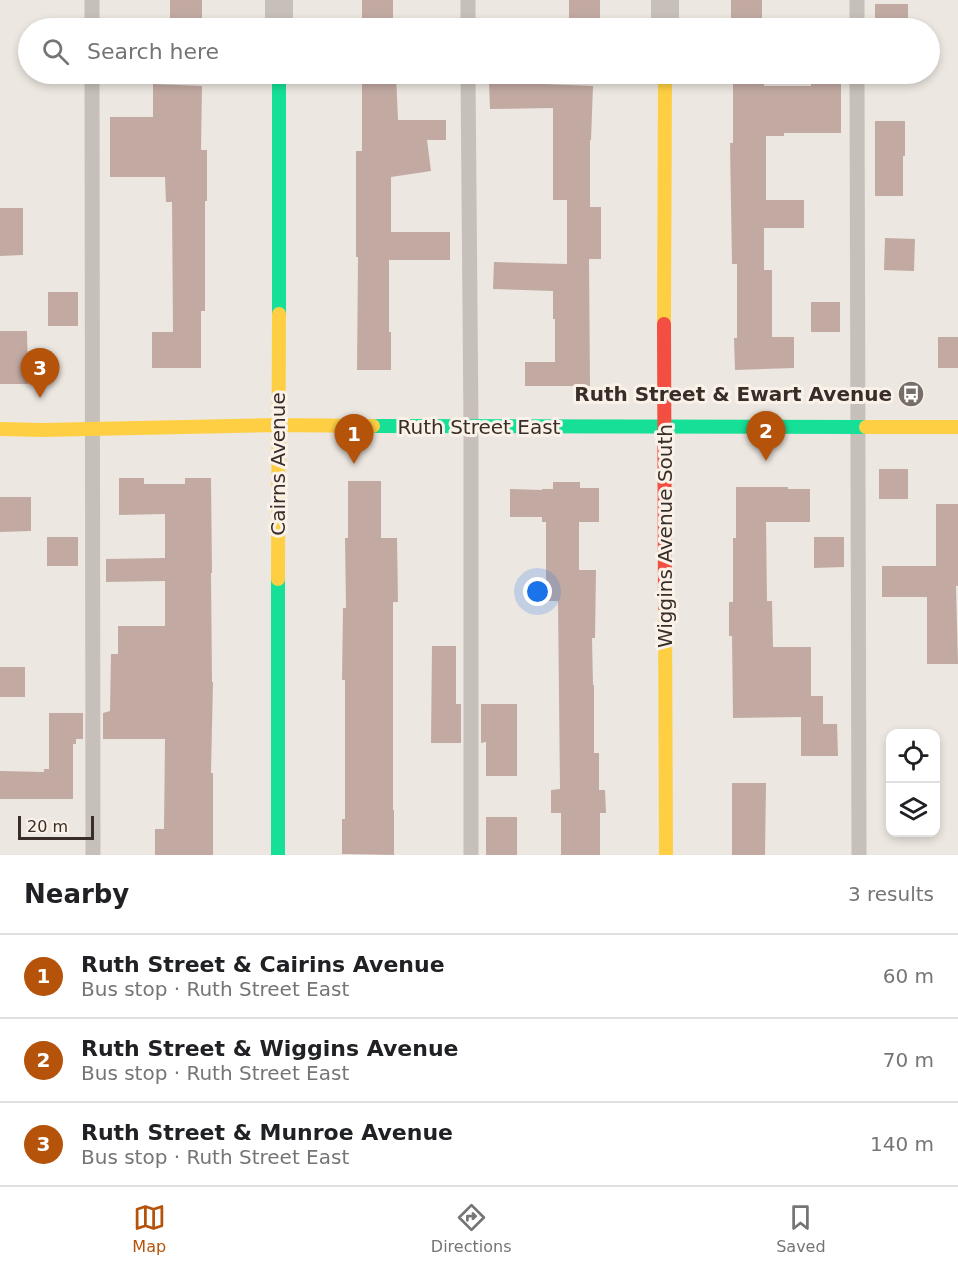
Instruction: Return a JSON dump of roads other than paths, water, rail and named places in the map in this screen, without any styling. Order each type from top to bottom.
[{"type":"street","points":[[279,0],[279,18]]},
{"type":"street","points":[[665,0],[665,18]]},
{"type":"street","name":"Cairns Avenue","points":[[278,855],[279,84]]},
{"type":"street","name":"Wiggins Avenue South","points":[[665,84],[666,855]]},
{"type":"street","name":"Ruth Street East","points":[[0,429],[278,425],[958,427]]},
{"type":"lane","points":[[92,0],[92,18]]},
{"type":"lane","points":[[468,0],[468,18]]},
{"type":"lane","points":[[857,0],[857,18]]},
{"type":"lane","points":[[93,84],[93,855]]},
{"type":"lane","points":[[468,84],[471,855]]},
{"type":"lane","points":[[857,84],[859,855]]},
{"type":"place","name":"Ruth Street & Ewart Avenue","points":[[911,394]]},
{"type":"place","name":"Ruth Street & Munroe Avenue","points":[[40,398]]},
{"type":"place","name":"Ruth Street & Wiggins Avenue","points":[[766,461]]},
{"type":"place","name":"Ruth Street & Cairins Avenue","points":[[354,464]]}]
